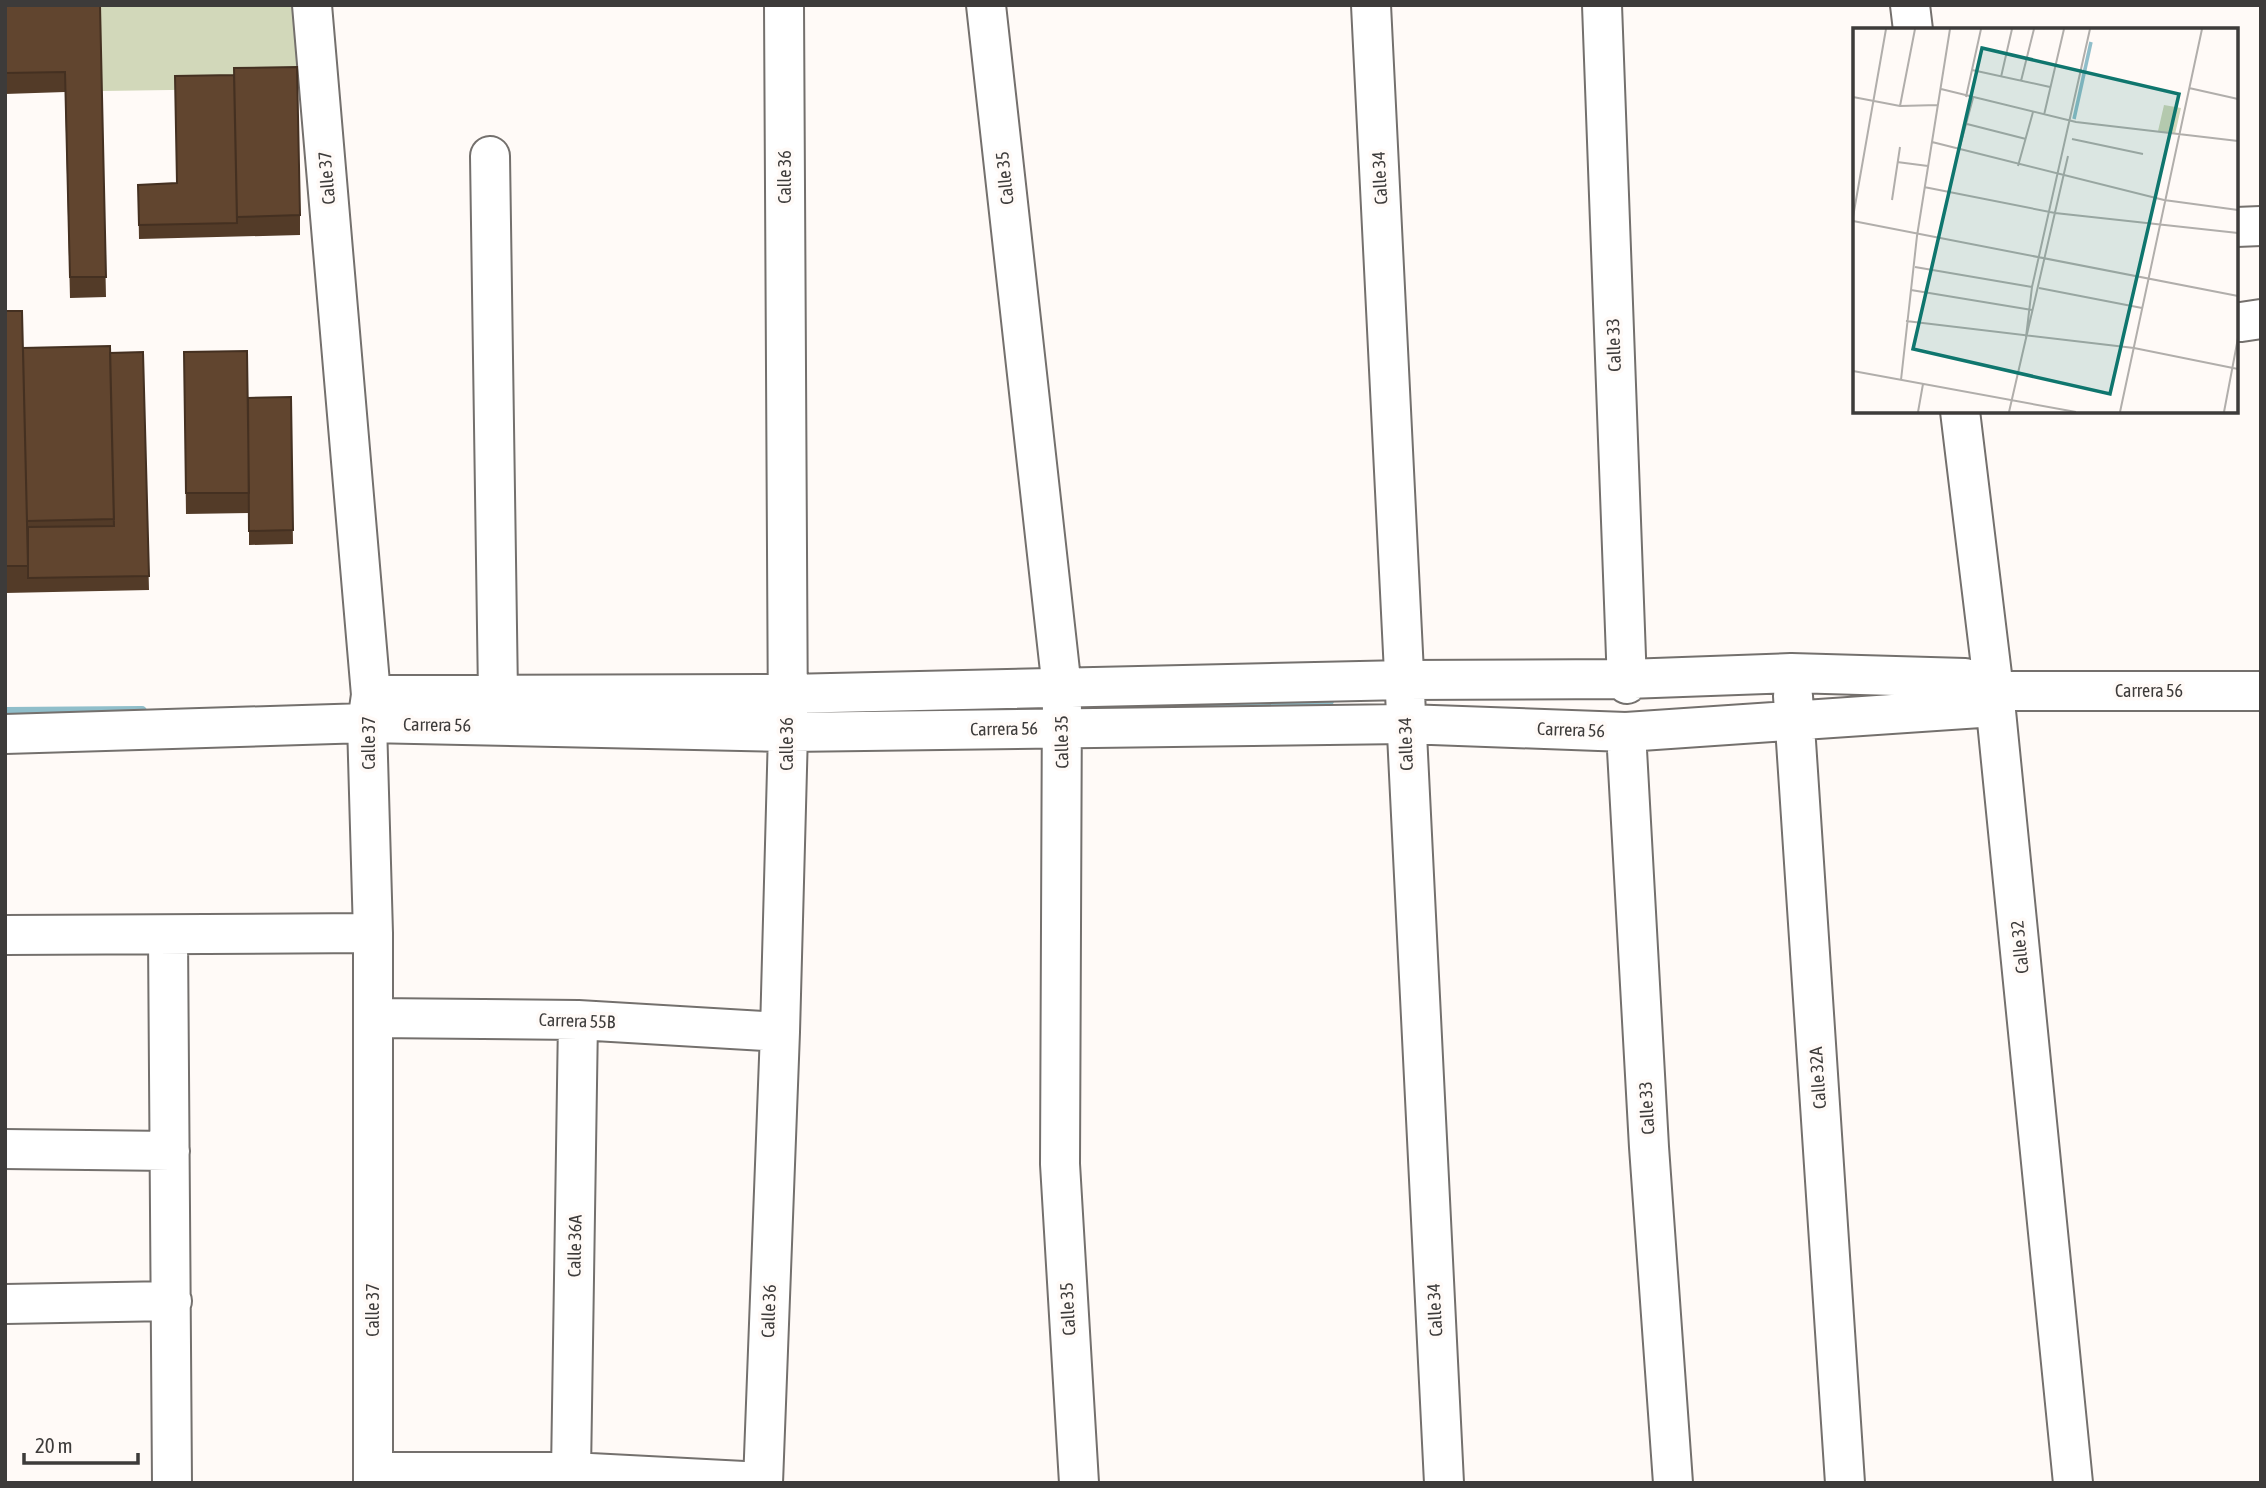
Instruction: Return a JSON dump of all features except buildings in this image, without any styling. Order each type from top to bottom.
[{"type":"street","name":"Calle 37","points":[[312,5],[369,709],[374,1018],[373,1478]]},
{"type":"street","name":"Calle 36","points":[[763,1482],[780,1032],[787,713],[784,5]]},
{"type":"street","name":"Calle 35","points":[[986,5],[1062,708],[1060,1164],[1079,1483]]},
{"type":"street","name":"Calle 34","points":[[1371,5],[1444,1483]]},
{"type":"street","name":"Calle 33","points":[[1602,5],[1627,682]]},
{"type":"street","points":[[1910,5],[1913,28]]},
{"type":"street","points":[[490,156],[498,694]]},
{"type":"street","points":[[2238,227],[2261,226]]},
{"type":"street","name":"Calle 32","points":[[1960,413],[1994,691],[2073,1483]]},
{"type":"street","name":"Carrera 56","points":[[369,709],[787,713],[1405,702],[1627,682],[1980,709],[1994,691],[2261,691]]},
{"type":"street","name":"Carrera 56","points":[[5,734],[369,709],[498,694],[787,713]]},
{"type":"street","name":"Carrera 56","points":[[1405,702],[1626,732],[1793,694]]},
{"type":"street","name":"Calle 32A","points":[[1793,694],[1845,1483]]},
{"type":"street","name":"Calle 33","points":[[1626,732],[1649,1147],[1672,1483]]},
{"type":"street","points":[[5,935],[373,933]]},
{"type":"street","points":[[168,936],[172,1483]]},
{"type":"street","name":"Carrera 55B","points":[[374,1018],[578,1020],[780,1032]]},
{"type":"street","name":"Calle 36A","points":[[571,1472],[578,1020]]},
{"type":"street","points":[[5,1149],[170,1151]]},
{"type":"street","points":[[5,1304],[172,1301]]},
{"type":"street","points":[[373,1478],[571,1472],[763,1482]]},
{"type":"green space","points":[[100,5],[295,5],[297,88],[102,91]]},
{"type":"waterway","points":[[1135,709],[1329,701]]},
{"type":"waterway","points":[[5,712],[142,711]]}]
